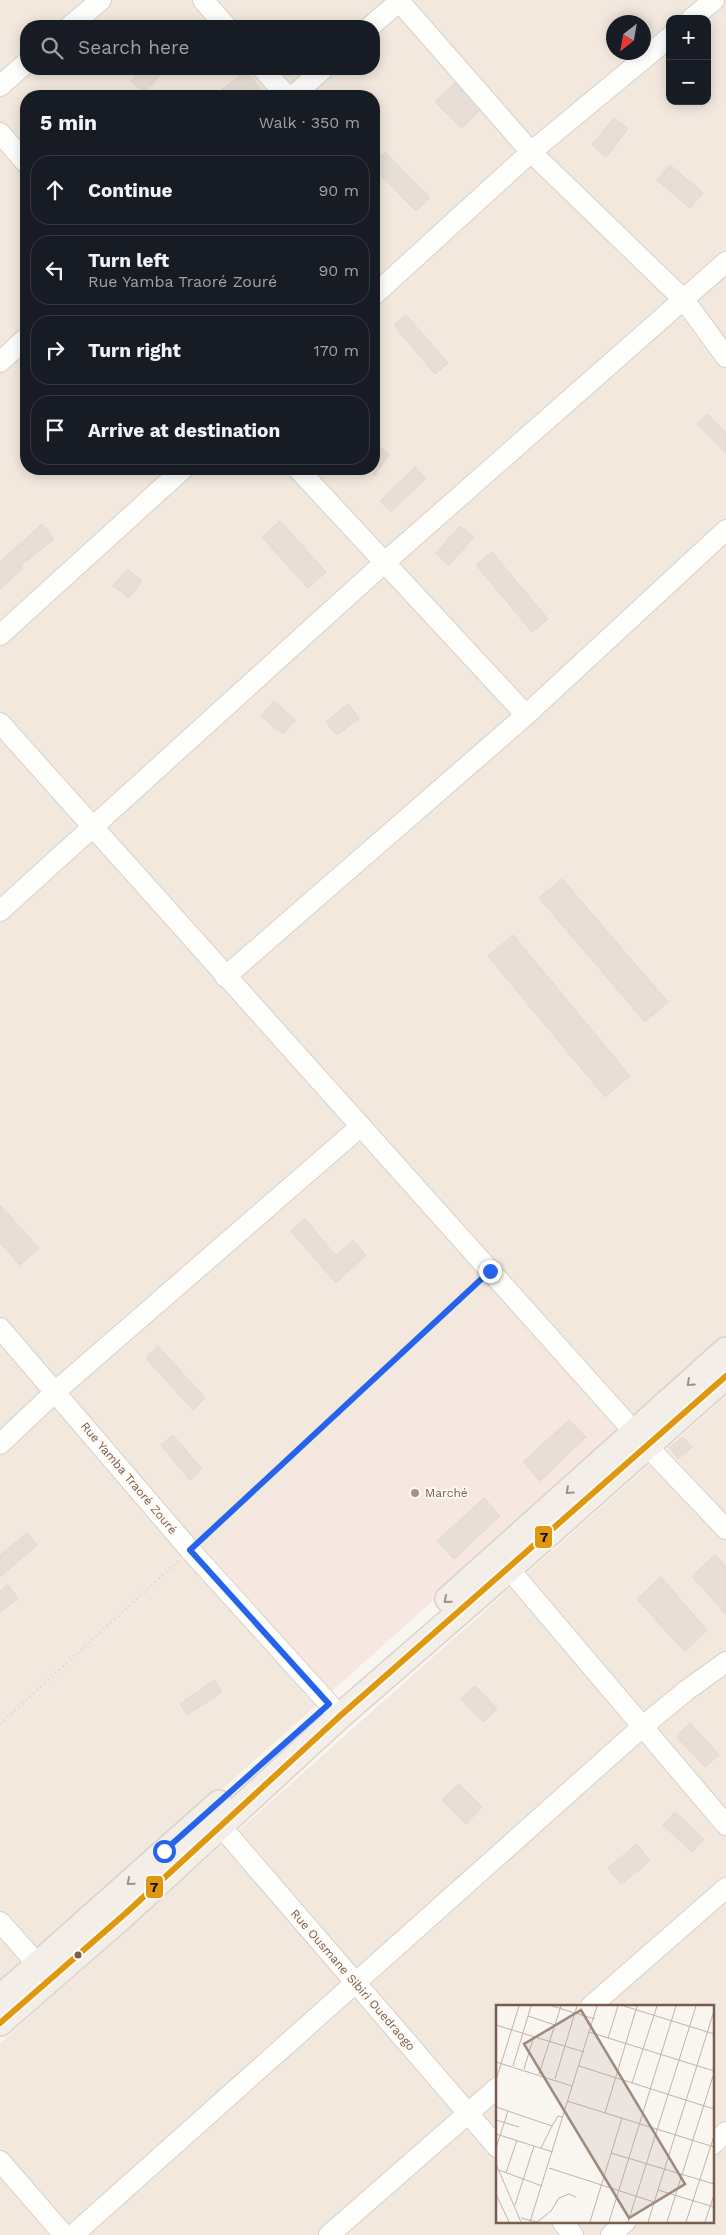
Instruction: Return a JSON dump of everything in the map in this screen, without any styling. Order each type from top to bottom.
[{"type":"main road","points":[[334,1710],[510,1568],[640,1439],[726,1350]]},
{"type":"main road","points":[[0,1998],[44,1972],[126,1913],[214,1818],[334,1710],[640,1439],[726,1376]]},
{"type":"main road","points":[[0,2023],[44,1972]]},
{"type":"street","points":[[77,20],[101,0]]},
{"type":"street","points":[[202,0],[220,20]]},
{"type":"street","points":[[378,20],[400,0],[530,152],[684,300],[726,357]]},
{"type":"street","points":[[696,15],[714,0]]},
{"type":"street","points":[[380,290],[530,152],[666,39]]},
{"type":"street","points":[[0,86],[20,69]]},
{"type":"street","points":[[268,75],[282,90]]},
{"type":"street","points":[[300,90],[316,75]]},
{"type":"street","points":[[0,133],[20,156]]},
{"type":"street","points":[[0,911],[94,828],[384,563],[726,262]]},
{"type":"street","points":[[0,362],[20,344]]},
{"type":"street","points":[[0,635],[176,475]]},
{"type":"street","points":[[303,475],[526,715]]},
{"type":"street","points":[[225,977],[526,715],[726,530]]},
{"type":"street","points":[[0,723],[225,977],[361,1126],[640,1439],[726,1529]]},
{"type":"street","points":[[0,1444],[56,1391],[361,1126]]},
{"type":"street","name":"Rue Yamba Traoré Zouré","points":[[0,1328],[56,1391],[190,1550],[334,1710]]},
{"type":"street","points":[[510,1568],[726,1825]]},
{"type":"street","points":[[73,2235],[642,1727],[686,1690],[726,1662]]},
{"type":"street","name":"Rue Ousmane Sibiri Ouedraogo","points":[[214,1818],[496,2146]]},
{"type":"street","points":[[592,2005],[726,1888]]},
{"type":"street","points":[[0,1922],[44,1972]]},
{"type":"street","points":[[329,2235],[496,2089]]},
{"type":"street","points":[[714,2143],[726,2132]]},
{"type":"street","points":[[0,2162],[64,2235]]},
{"type":"street","points":[[563,2222],[573,2235]]},
{"type":"street","points":[[611,2235],[625,2222]]},
{"type":"path","points":[[0,1724],[490,1271]]},
{"type":"shaded area","points":[[0,0],[726,0],[726,1340],[619,1434],[492,1300],[207,1551],[331,1692],[0,1988]]},
{"type":"shaded area","points":[[492,1299],[619,1434],[331,1692],[207,1551]]},
{"type":"shaded area","points":[[726,1396],[726,2235],[0,2235],[0,2043]]},
{"type":"building","points":[[136,75],[160,75],[147,90],[141,90],[131,81]]},
{"type":"building","points":[[241,75],[249,75],[261,90],[222,90]]},
{"type":"building","points":[[455,83],[479,111],[462,128],[435,102]]},
{"type":"building","points":[[614,118],[628,129],[606,157],[592,145]]},
{"type":"building","points":[[385,152],[430,198],[416,211],[380,174],[380,157]]},
{"type":"building","points":[[670,165],[703,193],[690,208],[657,180]]},
{"type":"building","points":[[406,315],[448,363],[435,374],[394,325]]},
{"type":"building","points":[[707,414],[726,433],[726,453],[697,424]]},
{"type":"building","points":[[380,447],[389,454],[380,467]]},
{"type":"building","points":[[415,467],[426,478],[391,512],[380,501]]},
{"type":"building","points":[[280,521],[326,572],[308,588],[262,537]]},
{"type":"building","points":[[42,524],[54,539],[20,566],[23,568],[0,589],[0,562]]},
{"type":"building","points":[[460,526],[474,537],[449,565],[436,553]]},
{"type":"building","points":[[492,552],[548,619],[532,632],[476,565]]},
{"type":"building","points":[[127,569],[142,581],[129,598],[113,586]]},
{"type":"building","points":[[274,701],[295,720],[283,734],[261,716]]},
{"type":"building","points":[[348,704],[359,718],[337,735],[326,722]]},
{"type":"building","points":[[562,879],[668,1002],[645,1022],[539,898]]},
{"type":"building","points":[[513,935],[630,1076],[605,1097],[488,956]]},
{"type":"building","points":[[0,1205],[39,1248],[20,1265],[0,1243]]},
{"type":"building","points":[[305,1219],[336,1256],[353,1240],[366,1255],[336,1283],[291,1231]]},
{"type":"building","points":[[158,1346],[205,1398],[193,1410],[146,1358]]},
{"type":"building","points":[[569,1420],[586,1437],[540,1481],[523,1462]]},
{"type":"building","points":[[173,1435],[202,1469],[190,1480],[161,1445]]},
{"type":"building","points":[[683,1437],[692,1447],[678,1459],[669,1447]]},
{"type":"building","points":[[484,1498],[500,1516],[454,1559],[437,1541]]},
{"type":"building","points":[[27,1533],[37,1545],[0,1577],[0,1555]]},
{"type":"building","points":[[715,1555],[726,1567],[726,1614],[692,1576]]},
{"type":"building","points":[[661,1577],[707,1630],[685,1652],[637,1599]]},
{"type":"building","points":[[8,1585],[18,1599],[0,1612],[0,1591]]},
{"type":"building","points":[[214,1680],[222,1692],[187,1715],[180,1704]]},
{"type":"building","points":[[475,1686],[497,1709],[483,1722],[461,1699]]},
{"type":"building","points":[[690,1723],[719,1755],[705,1767],[676,1736]]},
{"type":"building","points":[[459,1784],[482,1807],[466,1824],[442,1800]]},
{"type":"building","points":[[675,1812],[704,1839],[692,1852],[663,1825]]},
{"type":"building","points":[[637,1844],[650,1861],[621,1884],[608,1868]]},
{"type":"transit line","name":"7","points":[[0,2023],[126,1913],[340,1716],[726,1376]]},
{"type":"place","name":"Marché","points":[[415,1493]]},
{"type":"route","points":[[164,1851],[329,1704],[190,1550],[490,1271]]}]
